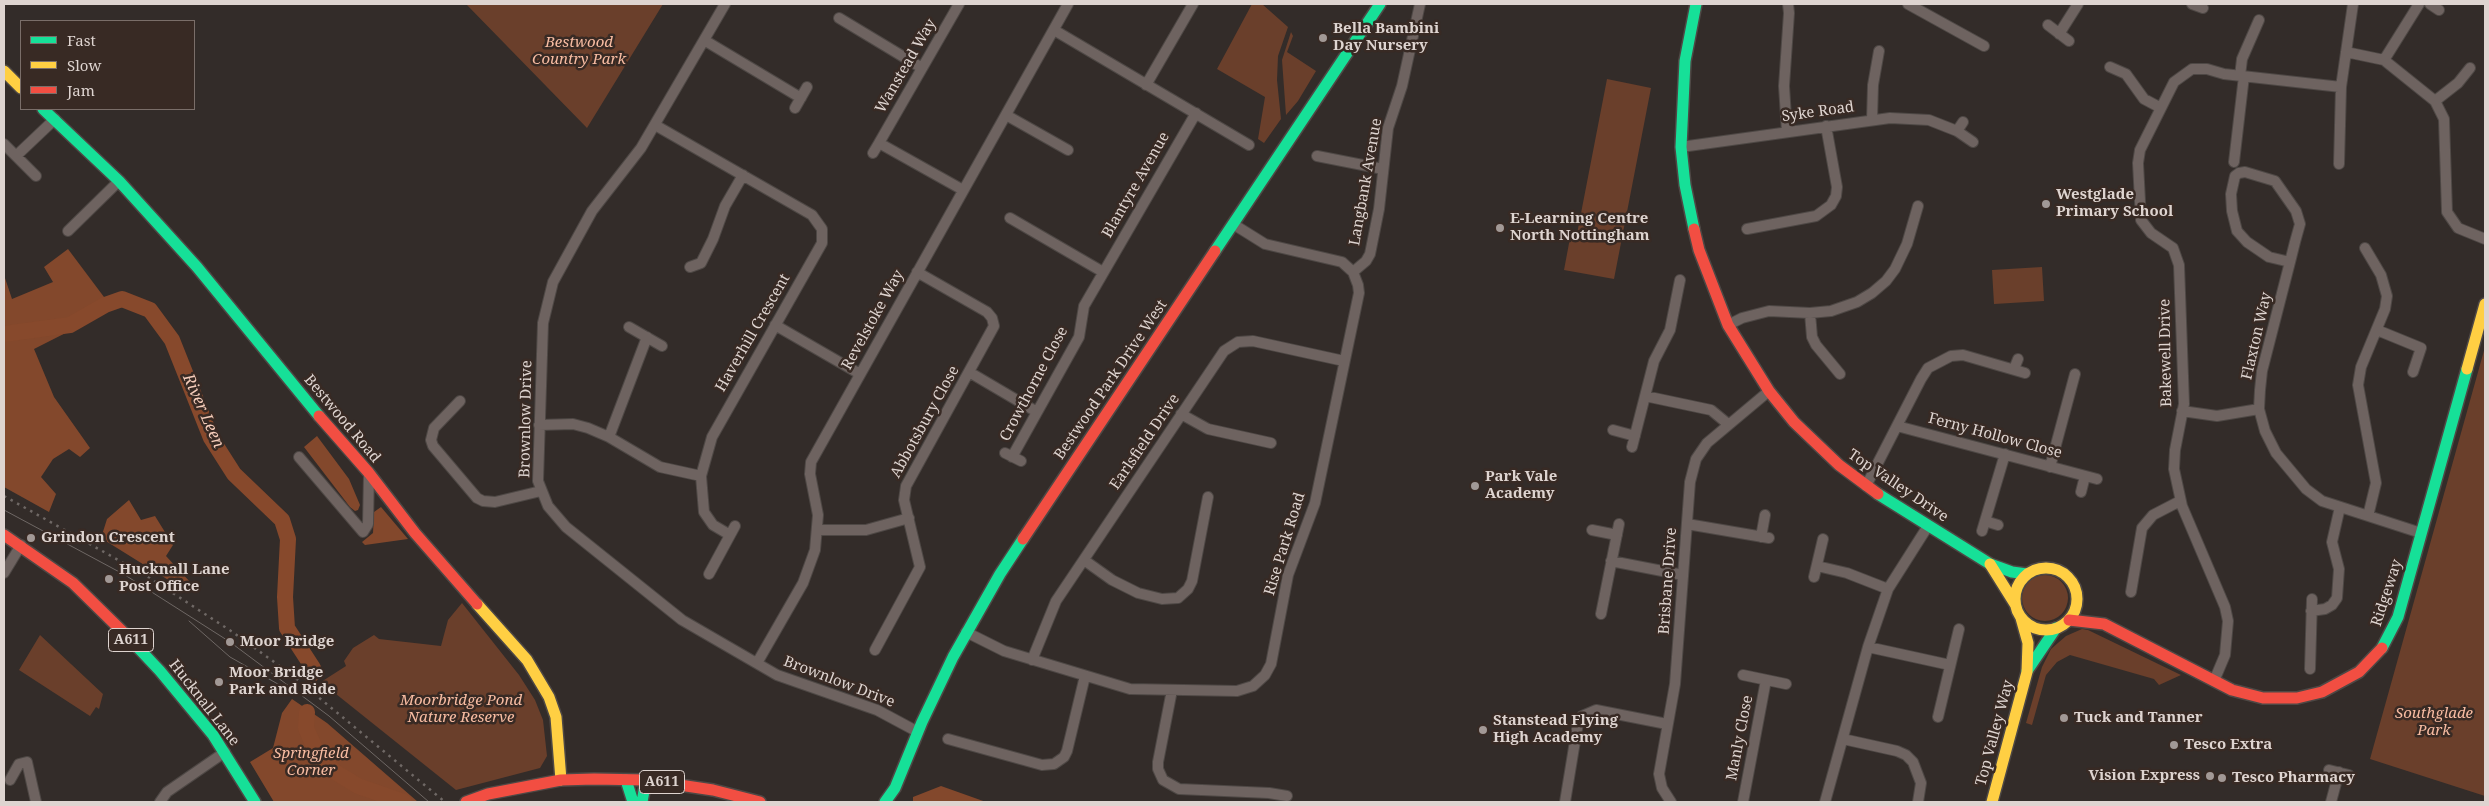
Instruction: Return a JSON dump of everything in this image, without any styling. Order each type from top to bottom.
[{"type":"street","name":"Brownlow Drive","points":[[724,4],[655,125],[632,162],[592,211],[553,282],[543,323],[537,469],[541,491],[548,506],[566,527],[682,620],[783,678],[877,710],[918,732]]},
{"type":"street","name":"Wanstead Way","points":[[873,153],[960,4]]},
{"type":"street","name":"Revelstoke Way","points":[[757,664],[803,583],[813,558],[818,530],[810,468],[811,462],[1068,4]]},
{"type":"street","points":[[1146,85],[1193,4]]},
{"type":"street","name":"Bestwood Park Drive West","points":[[886,802],[895,788],[918,732],[966,632],[1005,566],[1380,4]]},
{"type":"street","name":"Langbank Avenue","points":[[1353,272],[1366,261],[1370,254],[1379,209],[1388,128],[1402,86],[1420,4]]},
{"type":"street","name":"Top Valley Drive","points":[[1696,4],[1686,61],[1681,147],[1685,185],[1699,250],[1728,325],[1769,391],[1814,442],[1866,486],[1990,564],[2012,572],[2027,574]]},
{"type":"street","points":[[1787,132],[1784,86],[1788,4]]},
{"type":"street","points":[[1908,4],[1984,46]]},
{"type":"street","points":[[2059,34],[2078,4]]},
{"type":"street","points":[[2340,164],[2345,152],[2340,87],[2353,4]]},
{"type":"street","points":[[2384,60],[2419,4]]},
{"type":"street","points":[[839,18],[922,68]]},
{"type":"street","points":[[2237,158],[2242,59],[2259,20]]},
{"type":"street","points":[[2048,25],[2068,42]]},
{"type":"street","points":[[1054,30],[1196,114],[1236,143],[1250,145]]},
{"type":"street","points":[[704,40],[801,98]]},
{"type":"street","points":[[1872,120],[1873,85],[1871,61],[1879,51]]},
{"type":"street","points":[[2346,52],[2384,60],[2435,101],[2444,119],[2448,212],[2458,228],[2485,239]]},
{"type":"street","points":[[2126,74],[2132,65]]},
{"type":"street","points":[[2110,67],[2126,74],[2144,99],[2161,108]]},
{"type":"street","name":"Bakewell Drive","points":[[2214,681],[2225,655],[2228,621],[2225,607],[2180,501],[2174,469],[2175,450],[2182,411],[2179,265],[2173,248],[2145,227],[2139,207],[2138,163],[2140,150],[2174,82],[2186,72],[2199,68],[2242,76]]},
{"type":"street","points":[[4,71],[20,87]]},
{"type":"street","points":[[2435,101],[2467,72],[2473,84]]},
{"type":"street","points":[[2242,76],[2340,87]]},
{"type":"street","points":[[795,108],[807,87]]},
{"type":"street","name":"Bestwood Road","points":[[45,110],[119,180],[209,281],[325,424],[369,473],[415,533],[536,673],[556,717],[562,780]]},
{"type":"street","name":"Blantyre Avenue","points":[[1103,272],[1196,114]]},
{"type":"street","points":[[1006,115],[1068,150]]},
{"type":"street","name":"Syke Road","points":[[1681,147],[1826,126],[1911,117],[1960,127],[1973,142]]},
{"type":"street","points":[[16,156],[54,119]]},
{"type":"street","name":"Haverhill Crescent","points":[[655,125],[812,215],[822,229],[822,243],[712,437],[701,476]]},
{"type":"street","points":[[1747,229],[1759,221],[1816,216],[1831,205],[1836,196],[1837,187],[1826,126]]},
{"type":"street","points":[[879,143],[963,190]]},
{"type":"street","points":[[4,144],[36,176]]},
{"type":"street","points":[[1316,156],[1383,169]]},
{"type":"street","name":"Flaxton Way","points":[[2290,262],[2269,257],[2247,242],[2237,231],[2232,211],[2231,194],[2235,176],[2239,173],[2246,172],[2275,181],[2296,210],[2300,224],[2262,371],[2259,409],[2276,453],[2289,472],[2306,489],[2322,501],[2421,533]]},
{"type":"street","points":[[690,267],[701,263],[713,240],[724,206],[743,175]]},
{"type":"street","points":[[68,231],[119,180]]},
{"type":"street","points":[[1728,325],[1742,318],[1769,311],[1810,313],[1831,311],[1856,302],[1886,280],[1901,257],[1916,211],[1926,219]]},
{"type":"street","points":[[1018,219],[1103,272]]},
{"type":"street","points":[[1233,224],[1259,241],[1334,259],[1348,266],[1353,272]]},
{"type":"street","points":[[2360,264],[2367,253],[2380,275],[2386,296],[2386,309],[2361,367],[2358,385],[2376,483],[2368,516]]},
{"type":"street","name":"Abbotsbury Close","points":[[875,650],[919,571],[920,562],[904,500],[906,486],[993,330],[992,318],[987,312],[917,272]]},
{"type":"street","name":"Crowthorne Close","points":[[1013,457],[1081,332],[1082,309],[1103,272]]},
{"type":"street","name":"Rise Park Road","points":[[966,632],[1004,651],[1130,689],[1246,689],[1265,675],[1271,664],[1288,575],[1314,503],[1359,293],[1353,272]]},
{"type":"street","points":[[1632,447],[1654,361],[1670,330],[1682,292],[1680,280]]},
{"type":"street","name":"Ridgeway","points":[[2077,594],[2087,609],[2104,624],[2242,694],[2280,700],[2297,698],[2322,692],[2342,683],[2359,672],[2378,652],[2392,630],[2485,304]]},
{"type":"street","points":[[1810,313],[1812,337],[1816,345],[1836,361],[1840,374]]},
{"type":"street","points":[[775,326],[860,374]]},
{"type":"street","points":[[629,327],[662,346]]},
{"type":"street","points":[[2377,330],[2421,348],[2413,372]]},
{"type":"street","points":[[609,437],[647,337]]},
{"type":"street","name":"Earlsfield Drive","points":[[1032,660],[1050,612],[1224,351],[1238,342],[1253,341],[1344,361]]},
{"type":"street","points":[[1866,486],[1928,368],[1938,361],[1951,356],[1963,355],[2025,373]]},
{"type":"street","points":[[2014,369],[2018,359]]},
{"type":"street","points":[[969,372],[1037,412]]},
{"type":"street","points":[[2050,467],[2071,379]]},
{"type":"street","name":"Brisbane Drive","points":[[1671,802],[1662,788],[1659,774],[1675,684],[1690,482],[1696,460],[1707,443],[1769,391]]},
{"type":"street","points":[[1645,396],[1712,410],[1728,424]]},
{"type":"street","points":[[461,416],[456,404],[434,428],[431,440],[433,446],[477,498],[483,501],[495,502],[541,491]]},
{"type":"street","points":[[2182,411],[2217,416],[2259,409]]},
{"type":"street","points":[[1181,414],[1208,429],[1271,443]]},
{"type":"street","points":[[539,425],[573,424],[588,428],[609,437],[660,467],[701,476],[704,512],[713,525],[732,531],[709,574]]},
{"type":"street","name":"Ferny Hollow Close","points":[[1897,426],[2097,479]]},
{"type":"street","points":[[1613,430],[1635,436]]},
{"type":"street","points":[[1998,524],[1984,526],[2005,454]]},
{"type":"street","points":[[304,460],[363,532],[368,524],[369,473]]},
{"type":"street","points":[[2081,492],[2085,476]]},
{"type":"street","points":[[1084,560],[1112,580],[1138,593],[1162,599],[1178,598],[1188,589],[1192,581],[1208,497]]},
{"type":"street","points":[[2122,580],[2132,587],[2142,528],[2146,521],[2153,515],[2180,501]]},
{"type":"street","points":[[2311,611],[2325,610],[2337,598],[2339,569],[2332,542],[2340,507]]},
{"type":"street","points":[[1687,524],[1765,537],[1765,514]]},
{"type":"street","points":[[818,530],[866,530],[909,518]]},
{"type":"street","points":[[1601,614],[1608,604],[1612,561],[1619,524]]},
{"type":"street","points":[[1825,802],[1868,647],[1888,589],[1928,526]]},
{"type":"street","points":[[1592,530],[1617,535]]},
{"type":"street","name":"Hucknall Lane","points":[[4,535],[54,568],[95,602],[160,671],[225,752],[255,802]]},
{"type":"street","points":[[1814,577],[1823,539]]},
{"type":"street","points":[[4,573],[21,545]]},
{"type":"street","points":[[1612,561],[1683,575]]},
{"type":"street","name":"Top Valley Drive","points":[[1990,564],[2008,590],[2015,606]]},
{"type":"street","points":[[1817,566],[1847,573],[1888,589]]},
{"type":"street","points":[[2040,568],[2061,571],[2072,581],[2077,594],[2077,604],[2069,620],[2056,628],[2040,630],[2020,617],[2015,606],[2016,588],[2027,574],[2040,568]]},
{"type":"street","points":[[2310,670],[2312,598]]},
{"type":"street","name":"Top Valley Way","points":[[1992,802],[2027,672],[2028,643],[2020,617]]},
{"type":"street","name":"Ridgeway","points":[[2069,620],[2104,624]]},
{"type":"street","name":"Top Valley Way","points":[[2027,672],[2056,628]]},
{"type":"street","points":[[1938,717],[1959,629]]},
{"type":"street","points":[[1868,647],[1950,665]]},
{"type":"street","points":[[948,739],[1042,765],[1054,764],[1064,757],[1067,751],[1085,676]]},
{"type":"street","name":"Manly Close","points":[[1743,676],[1786,684]]},
{"type":"street","name":"Manly Close","points":[[1743,802],[1766,680]]},
{"type":"street","points":[[1172,690],[1158,762],[1158,769],[1163,780],[1179,789],[1269,793],[1287,796]]},
{"type":"street","points":[[1940,706],[1951,708]]},
{"type":"street","points":[[1565,802],[1578,723],[1582,716],[1596,710],[1667,724]]},
{"type":"street","points":[[1843,739],[1897,751],[1906,755],[1913,762],[1921,783],[1918,802]]},
{"type":"street","points":[[160,802],[166,792],[225,752]]},
{"type":"street","points":[[10,780],[19,764],[27,762],[36,802]]},
{"type":"street","points":[[2331,802],[2339,772]]},
{"type":"street","name":"A611","points":[[466,802],[488,794],[562,780],[646,780],[713,790],[760,802]]},
{"type":"street","points":[[626,780],[633,802]]},
{"type":"street","points":[[642,802],[646,780]]},
{"type":"street","points":[[895,788],[896,802]]},
{"type":"green space","name":"Bestwood Country Park","points":[[466,4],[663,4],[587,128]]},
{"type":"green space","points":[[1252,4],[1262,4],[1288,27],[1278,56],[1277,80],[1281,119],[1264,143],[1258,139],[1265,97],[1217,69]]},
{"type":"green space","points":[[1291,32],[1293,36],[1287,52],[1316,71],[1298,101],[1286,115],[1282,60]]},
{"type":"green space","points":[[1607,79],[1651,88],[1614,279],[1564,270],[1570,238],[1576,239]]},
{"type":"green space","points":[[68,249],[113,309],[34,349],[54,397],[90,448],[80,457],[69,449],[53,459],[41,477],[56,494],[49,512],[4,487],[4,275],[12,299],[53,282],[44,267]]},
{"type":"green space","points":[[2042,267],[2044,301],[1994,304],[1992,270]]},
{"type":"green space","name":"Southglade Park","points":[[2485,347],[2485,796],[2370,759]]},
{"type":"green space","points":[[317,436],[349,479],[360,505],[358,510],[355,511],[350,507],[304,447]]},
{"type":"green space","points":[[129,500],[141,520],[155,516],[173,545],[166,556],[191,583],[186,591],[101,538],[107,519]]},
{"type":"green space","points":[[381,507],[408,539],[365,545],[362,542],[373,533],[374,512]]},
{"type":"green space","points":[[2045,575],[2058,579],[2064,585],[2068,598],[2064,611],[2058,617],[2045,621],[2032,617],[2026,611],[2022,598],[2026,585],[2032,579]]},
{"type":"green space","name":"Moorbridge Pond Nature Reserve","points":[[462,603],[519,675],[535,700],[543,720],[547,756],[540,768],[456,790],[321,682],[346,666],[344,661],[353,648],[374,635],[379,639],[441,646],[448,620]]},
{"type":"green space","points":[[2082,629],[2088,630],[2181,675],[2159,685],[2154,679],[2070,655],[2057,662],[2046,675],[2032,725],[2026,723],[2042,667],[2051,649],[2066,636]]},
{"type":"green space","points":[[40,635],[103,694],[99,709],[96,707],[90,716],[19,670]]},
{"type":"green space","name":"Springfield Corner","points":[[292,699],[327,723],[418,802],[274,802],[250,762],[273,748],[282,713]]},
{"type":"green space","points":[[941,786],[986,802],[913,802],[913,797]]},
{"type":"waterway","name":"River Leen","points":[[4,334],[70,325],[105,305],[122,299],[150,310],[172,340],[211,438],[234,474],[282,520],[288,539],[285,597],[287,628],[313,668],[311,675]]},
{"type":"waterway","name":"River Leen","points":[[307,712],[306,728],[316,751],[335,772],[358,786],[404,802]]},
{"type":"tram line","points":[[4,510],[125,575],[230,642],[329,716],[429,802]]},
{"type":"tram line","points":[[189,621],[230,657],[285,688]]},
{"type":"railway","points":[[4,496],[145,575],[231,631],[288,672],[445,802]]},
{"type":"traffic: fast","points":[[1215,251],[1380,4]]},
{"type":"traffic: fast","points":[[1694,229],[1685,185],[1681,147],[1685,61],[1696,4]]},
{"type":"traffic: fast","points":[[44,110],[119,181],[197,267],[319,416]]},
{"type":"traffic: fast","points":[[2382,648],[2398,617],[2467,369]]},
{"type":"traffic: fast","points":[[1878,494],[1990,564],[2012,572],[2027,574]]},
{"type":"traffic: fast","points":[[885,802],[895,788],[922,722],[953,657],[1000,574],[1023,539]]},
{"type":"traffic: fast","points":[[2027,671],[2056,628]]},
{"type":"traffic: fast","points":[[128,637],[160,671],[213,735],[255,802]]},
{"type":"traffic: fast","points":[[626,780],[633,802]]},
{"type":"traffic: fast","points":[[642,802],[646,780]]},
{"type":"traffic: slow","points":[[4,71],[20,87]]},
{"type":"traffic: slow","points":[[2467,369],[2485,304]]},
{"type":"traffic: slow","points":[[1990,564],[2015,604]]},
{"type":"traffic: slow","points":[[2040,568],[2052,568],[2068,577],[2075,587],[2077,599],[2075,611],[2068,621],[2052,630],[2040,630],[2029,625],[2020,616],[2015,605],[2015,593],[2020,582],[2029,573],[2040,568]]},
{"type":"traffic: slow","points":[[477,604],[527,660],[549,697],[556,717],[561,780]]},
{"type":"traffic: slow","points":[[1992,802],[2027,672],[2028,643],[2021,618]]},
{"type":"traffic: jam","points":[[1694,229],[1699,250],[1728,325],[1769,391],[1794,422],[1839,465],[1878,494]]},
{"type":"traffic: jam","points":[[1023,539],[1215,251]]},
{"type":"traffic: jam","points":[[319,416],[369,473],[415,533],[477,604]]},
{"type":"traffic: jam","points":[[4,535],[73,583],[128,637]]},
{"type":"traffic: jam","points":[[2069,620],[2104,624],[2232,690],[2263,698],[2297,698],[2322,692],[2359,672],[2382,648]]},
{"type":"traffic: jam","points":[[466,802],[488,794],[561,780],[594,779],[646,780],[713,790],[760,802]]},
{"type":"place","name":"Bella Bambini Day Nursery","points":[[1323,38]]},
{"type":"place","name":"Westglade Primary School","points":[[2046,204]]},
{"type":"place","name":"E-Learning Centre North Nottingham","points":[[1500,228]]},
{"type":"place","name":"Park Vale Academy","points":[[1475,486]]},
{"type":"place","name":"Grindon Crescent","points":[[31,538]]},
{"type":"place","name":"Hucknall Lane Post Office","points":[[109,579]]},
{"type":"place","name":"Moor Bridge","points":[[230,642]]},
{"type":"place","name":"Moor Bridge Park and Ride","points":[[219,682]]},
{"type":"place","name":"Tuck and Tanner","points":[[2064,718]]},
{"type":"place","name":"Stanstead Flying High Academy","points":[[1483,730]]},
{"type":"place","name":"Tesco Extra","points":[[2174,745]]},
{"type":"place","name":"Vision Express","points":[[2210,776]]},
{"type":"place","name":"Tesco Pharmacy","points":[[2222,778]]}]
